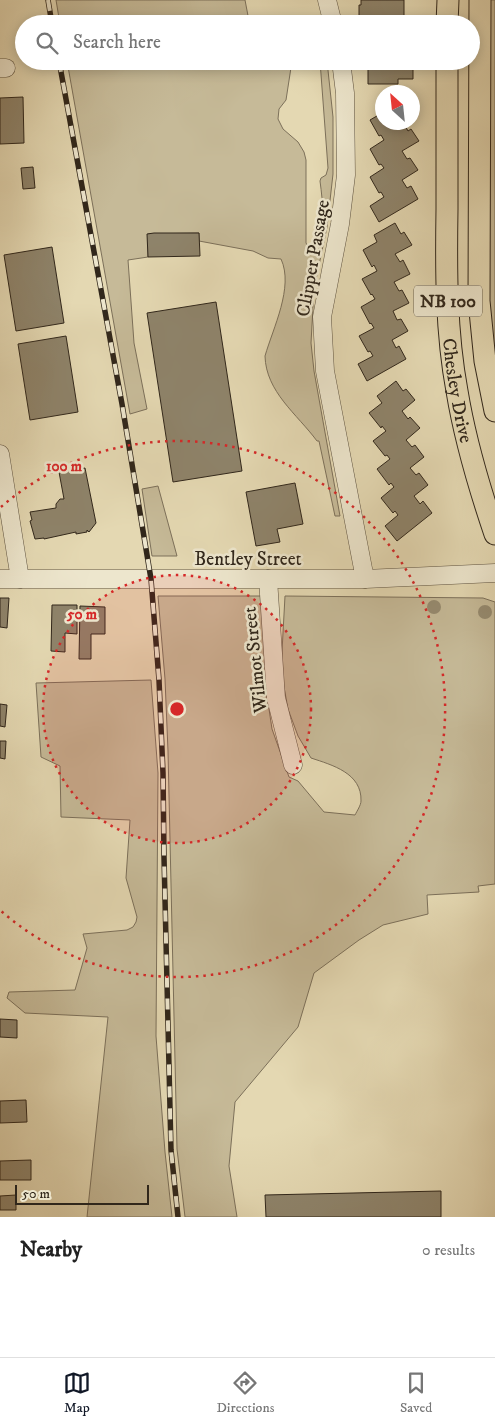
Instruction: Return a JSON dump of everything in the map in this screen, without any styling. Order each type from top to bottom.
[{"type":"main road","points":[[447,15],[448,0]]},
{"type":"main road","name":"Chesley Drive","points":[[480,0],[480,15]]},
{"type":"main road","name":"Chesley Drive","points":[[447,70],[446,244],[451,339],[456,390],[473,465],[495,534]]},
{"type":"main road","name":"Chesley Drive","points":[[479,70],[479,301],[485,360],[495,411]]},
{"type":"main road","points":[[446,244],[478,242]]},
{"type":"street","points":[[327,0],[331,15]]},
{"type":"street","name":"Clipper Passage","points":[[342,70],[345,93],[346,175],[341,217],[323,307],[322,345],[326,378],[365,579]]},
{"type":"street","points":[[0,454],[20,579]]},
{"type":"street","name":"Bentley Street","points":[[0,579],[365,579],[495,573]]},
{"type":"street","name":"Wilmot Street","points":[[268,579],[276,698],[293,765]]},
{"type":"shaded area","points":[[56,0],[245,0],[248,15],[58,15]]},
{"type":"shaded area","points":[[480,0],[495,0],[495,411],[485,361]]},
{"type":"shaded area","points":[[69,70],[291,70],[286,100],[279,109],[278,119],[283,129],[298,142],[304,152],[306,160],[306,243],[312,253],[319,249],[321,241],[323,215],[320,181],[326,175],[328,168],[321,70],[328,70],[333,117],[333,174],[327,227],[314,289],[311,343],[314,371],[340,516],[335,516],[319,441],[284,402],[271,381],[267,369],[265,356],[284,295],[284,270],[281,259],[268,258],[253,251],[199,241],[199,233],[148,234],[148,257],[128,260],[134,343],[147,409],[130,414]]},
{"type":"shaded area","points":[[158,486],[177,556],[152,556],[142,489]]},
{"type":"shaded area","points":[[158,596],[261,596],[267,696],[272,729],[289,777],[298,781],[324,812],[355,815],[361,801],[357,783],[336,767],[311,758],[298,736],[288,709],[281,670],[285,596],[483,598],[495,602],[495,884],[478,886],[479,892],[427,895],[428,914],[383,925],[314,973],[298,1027],[235,1102],[229,1166],[237,1217],[185,1217],[177,1149],[168,751],[165,679]]},
{"type":"shaded area","points":[[151,680],[158,773],[156,1036],[172,1217],[87,1217],[108,1017],[25,1013],[7,998],[9,992],[75,990],[87,948],[83,934],[127,930],[133,927],[137,917],[126,878],[130,820],[61,817],[60,766],[41,757],[36,683]]},
{"type":"building","points":[[361,0],[404,0],[404,15],[359,15],[359,5],[361,5]]},
{"type":"building","points":[[368,70],[413,70],[413,79],[398,79],[398,84],[368,84]]},
{"type":"building","points":[[23,97],[24,143],[0,144],[0,98]]},
{"type":"building","points":[[375,117],[375,129],[370,120]]},
{"type":"building","points":[[376,130],[412,130],[419,141],[402,151],[407,159],[410,158],[418,170],[402,180],[407,188],[411,186],[418,199],[379,222],[370,206],[384,197],[381,192],[379,193],[370,177],[384,168],[381,164],[379,165],[370,149],[384,140],[381,135],[379,136]]},
{"type":"building","points":[[33,167],[35,188],[23,189],[21,168]]},
{"type":"building","points":[[395,223],[401,234],[404,232],[412,245],[395,254],[400,262],[403,260],[410,274],[394,282],[399,291],[402,290],[409,303],[393,311],[397,320],[401,319],[408,331],[392,340],[396,348],[399,346],[406,359],[367,381],[358,364],[373,356],[370,351],[368,352],[359,336],[374,328],[361,307],[375,299],[362,279],[377,271],[374,265],[372,267],[363,250],[377,242],[374,235]]},
{"type":"building","points":[[199,233],[200,256],[148,257],[147,234]]},
{"type":"building","points":[[52,247],[64,323],[16,331],[4,255]]},
{"type":"building","points":[[216,302],[242,471],[173,482],[147,313]]},
{"type":"building","points":[[66,336],[78,412],[30,420],[18,344]]},
{"type":"building","points":[[396,381],[403,391],[406,389],[415,400],[402,411],[408,419],[410,417],[420,428],[406,440],[412,447],[415,445],[424,457],[410,468],[416,475],[419,473],[428,485],[414,496],[420,504],[423,501],[432,513],[397,541],[385,526],[398,515],[395,511],[393,513],[381,498],[394,487],[391,483],[389,485],[377,469],[390,459],[387,455],[385,456],[373,441],[386,431],[382,426],[381,428],[369,413],[382,403],[377,396]]},
{"type":"building","points":[[85,468],[96,523],[89,532],[87,530],[87,532],[76,534],[76,532],[44,539],[35,539],[30,521],[32,520],[30,512],[56,508],[56,504],[60,499],[64,499],[59,472]]},
{"type":"building","points":[[295,483],[303,524],[277,529],[280,542],[256,546],[246,492]]},
{"type":"building","points":[[0,598],[9,598],[7,628],[0,627]]},
{"type":"building","points":[[52,605],[77,605],[77,634],[65,633],[65,652],[51,651]]},
{"type":"building","points":[[80,606],[105,607],[105,634],[91,634],[91,659],[79,659]]},
{"type":"building","points":[[0,704],[7,705],[5,727],[0,726]]},
{"type":"building","points":[[0,741],[6,741],[5,759],[0,758]]},
{"type":"building","points":[[0,1019],[17,1020],[17,1038],[0,1037]]},
{"type":"building","points":[[26,1100],[27,1122],[0,1123],[0,1101]]},
{"type":"building","points":[[31,1160],[31,1180],[0,1180],[0,1161]]},
{"type":"building","points":[[441,1191],[441,1217],[266,1217],[265,1195]]},
{"type":"building","points":[[16,1195],[16,1210],[0,1210],[0,1196]]},
{"type":"railway","points":[[48,0],[50,15]]},
{"type":"railway","points":[[61,70],[122,404],[151,579],[159,680],[163,773],[171,1150],[178,1217]]}]
